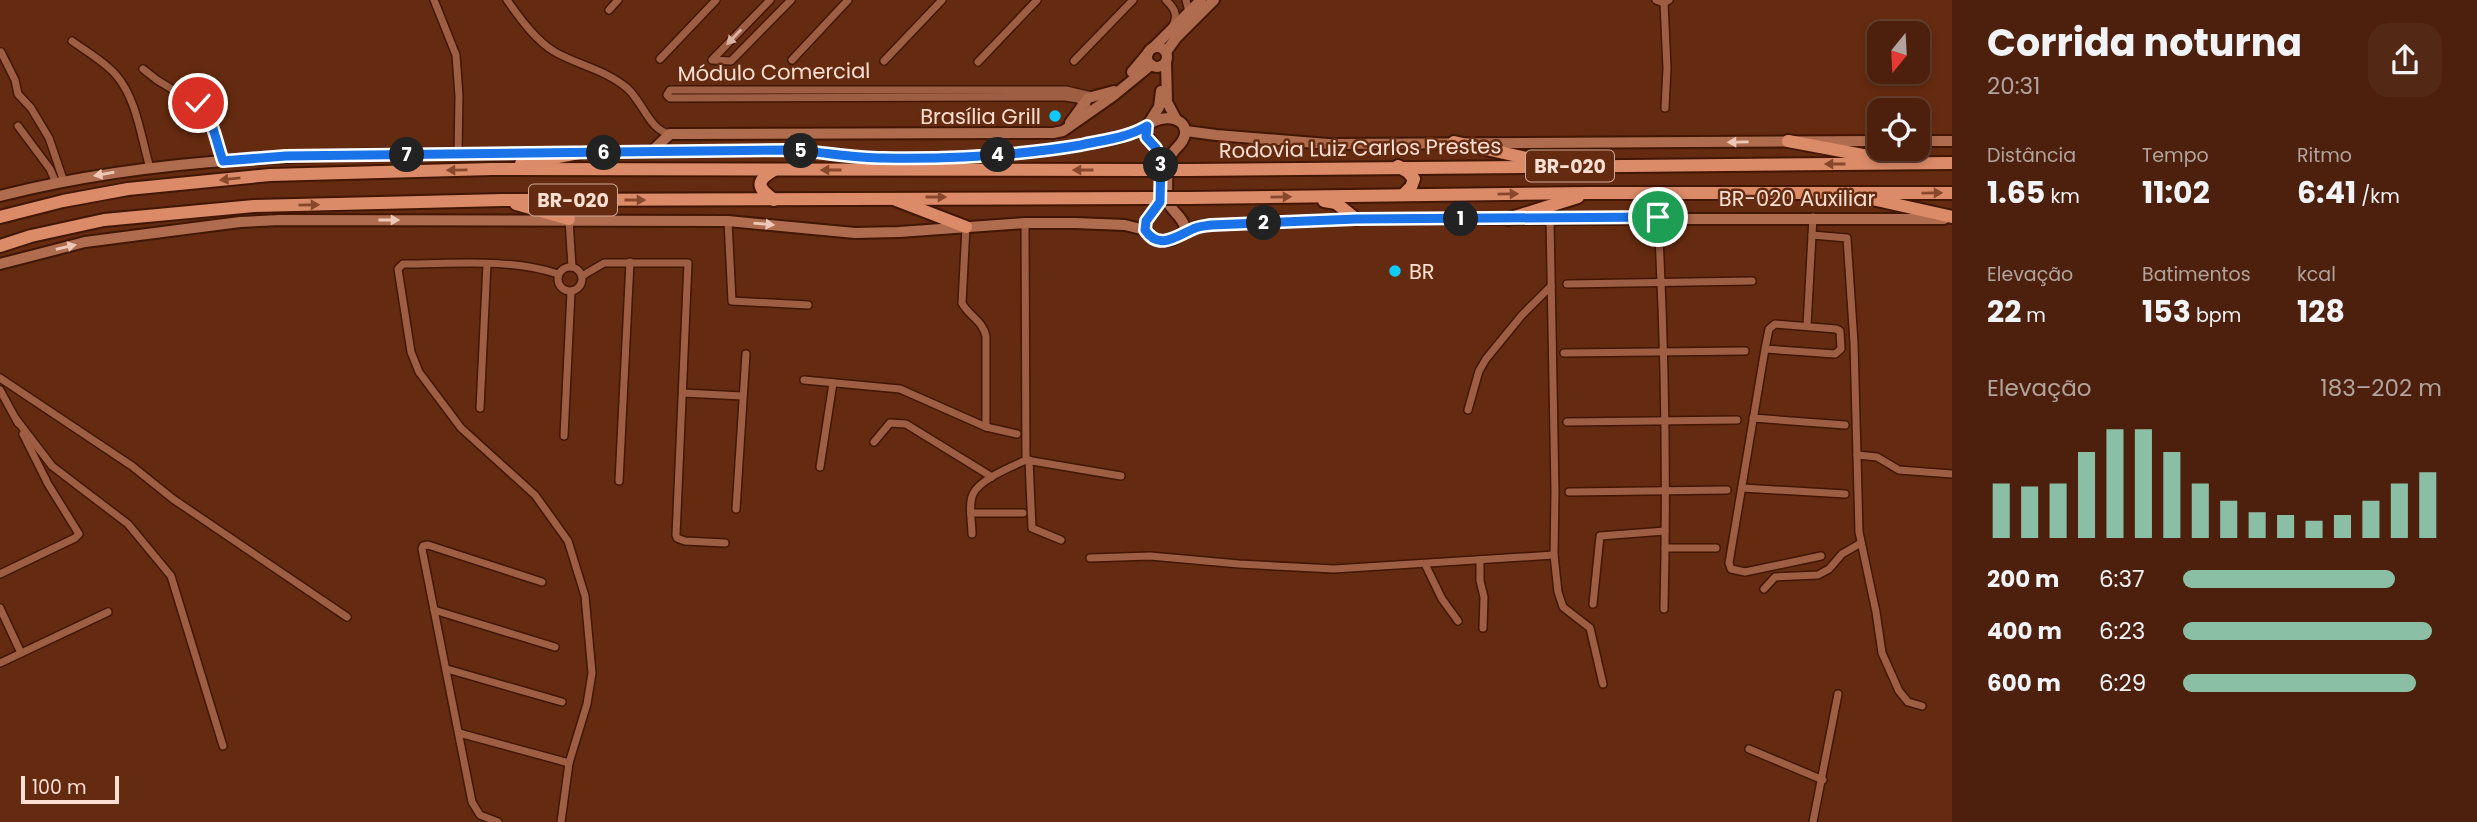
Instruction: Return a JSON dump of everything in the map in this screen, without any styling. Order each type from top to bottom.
[{"type":"highway","points":[[1788,141],[1910,163]]},
{"type":"highway","points":[[1454,142],[1560,166]]},
{"type":"highway","points":[[492,169],[579,153]]},
{"type":"highway","name":"Rodovia Luiz Carlos Prestes","points":[[774,170],[1187,170],[1952,163]]},
{"type":"highway","points":[[1398,166],[1414,179],[1403,195]]},
{"type":"highway","name":"BR-020","points":[[0,217],[63,201],[128,189],[270,175],[492,169],[774,170]]},
{"type":"highway","points":[[774,170],[762,178],[760,184],[761,189],[774,200]]},
{"type":"highway","points":[[1508,219],[1590,193]]},
{"type":"highway","name":"BR-020","points":[[0,246],[104,220],[254,206],[503,200],[774,200],[889,197],[1188,198],[1590,193],[1952,193]]},
{"type":"highway","points":[[1851,194],[1952,218]]},
{"type":"highway","points":[[889,197],[966,227]]},
{"type":"highway","points":[[1307,197],[1336,203],[1356,219]]},
{"type":"highway","points":[[503,200],[569,219]]},
{"type":"main road","points":[[1091,103],[1125,88],[1142,71],[1160,61],[1200,0]]},
{"type":"main road","points":[[651,152],[670,134],[1063,131],[1091,103],[1114,91],[1172,29],[1214,0]]},
{"type":"main road","points":[[0,264],[85,242],[240,222],[569,219],[727,221],[855,233],[1025,223],[1125,225],[1145,230],[1146,221],[1160,202],[1161,160],[1156,148],[1146,137],[1148,124],[1160,103],[1160,61],[1159,47],[1151,50],[1147,58],[1160,61]]},
{"type":"main road","points":[[1160,61],[1167,102],[1186,131],[1183,141],[1171,156],[1167,200],[1184,223],[1182,234]]},
{"type":"main road","points":[[0,196],[60,182],[150,168],[286,156],[787,150],[880,158],[973,157],[1075,146],[1132,134],[1160,119],[1176,119]]},
{"type":"main road","points":[[1186,131],[1328,144],[1867,141]]},
{"type":"main road","points":[[774,134],[787,150]]},
{"type":"main road","points":[[1930,141],[1952,141]]},
{"type":"main road","name":"BR-020 Auxiliar","points":[[1145,230],[1154,239],[1165,241],[1174,240],[1196,227],[1211,225],[1356,219],[1952,218]]},
{"type":"street","points":[[434,0],[456,55],[459,96],[458,154]]},
{"type":"street","points":[[507,0],[544,43],[556,52],[613,77],[640,101],[656,129],[670,134]]},
{"type":"street","points":[[608,10],[618,0]]},
{"type":"street","points":[[660,59],[716,0]]},
{"type":"street","points":[[770,0],[712,60],[731,61],[792,0]]},
{"type":"street","points":[[792,60],[848,0]]},
{"type":"street","points":[[884,61],[942,0]]},
{"type":"street","points":[[978,62],[1037,0]]},
{"type":"street","points":[[1074,61],[1133,0]]},
{"type":"street","points":[[1166,0],[1176,13],[1172,29]]},
{"type":"street","points":[[1186,0],[1190,18]]},
{"type":"street","points":[[1663,1],[1667,68],[1665,108]]},
{"type":"street","points":[[72,41],[110,69],[123,84],[150,168]]},
{"type":"street","points":[[1,52],[15,80],[18,94],[36,114],[49,138],[60,182]]},
{"type":"street","points":[[143,69],[204,108],[210,118],[223,161]]},
{"type":"street","points":[[767,98],[768,89]]},
{"type":"street","name":"Módulo Comercial","points":[[845,94],[768,89],[684,94],[767,98],[845,94],[1066,94],[1080,91],[1091,103]]},
{"type":"street","points":[[18,126],[60,182]]},
{"type":"street","points":[[1658,217],[1665,531],[1664,609]]},
{"type":"street","points":[[1807,326],[1813,217]]},
{"type":"street","points":[[569,219],[572,267]]},
{"type":"street","points":[[1550,219],[1554,555],[1558,592],[1563,607],[1590,628],[1603,684]]},
{"type":"street","points":[[727,221],[732,301],[808,305]]},
{"type":"street","points":[[1025,223],[1027,460],[1032,528],[1061,540]]},
{"type":"street","points":[[966,227],[962,303],[983,326],[986,336],[986,427]]},
{"type":"street","points":[[1812,235],[1846,239],[1854,343],[1858,532],[1882,653],[1899,691],[1908,702],[1922,706]]},
{"type":"street","points":[[619,481],[630,262]]},
{"type":"street","points":[[582,276],[604,263],[688,263],[676,535],[685,541],[725,543]]},
{"type":"street","points":[[558,274],[533,266],[487,264],[403,264],[398,269],[411,352],[419,372],[461,428],[535,495],[568,541],[585,596],[592,673],[587,704],[569,763],[561,822]]},
{"type":"street","points":[[480,408],[487,264]]},
{"type":"street","points":[[566,267],[572,267],[579,270],[582,283],[578,289],[571,292],[563,290],[558,283],[558,274],[566,267]]},
{"type":"street","points":[[1567,284],[1752,281]]},
{"type":"street","points":[[1468,410],[1479,370],[1486,359],[1550,286]]},
{"type":"street","points":[[564,436],[571,292]]},
{"type":"street","points":[[1765,349],[1835,354],[1839,353],[1840,331],[1807,326],[1771,326],[1765,349],[1729,557],[1731,569],[1745,572],[1821,556]]},
{"type":"street","points":[[1564,353],[1745,351]]},
{"type":"street","points":[[736,509],[746,354]]},
{"type":"street","points":[[0,378],[132,466],[173,499],[346,617]]},
{"type":"street","points":[[804,380],[900,389],[986,427],[1017,434]]},
{"type":"street","points":[[820,467],[832,383]]},
{"type":"street","points":[[0,572],[79,535],[79,530],[48,484],[1,392]]},
{"type":"street","points":[[683,393],[742,396]]},
{"type":"street","points":[[1753,418],[1845,425]]},
{"type":"street","points":[[16,419],[52,466],[128,524],[171,576],[223,746]]},
{"type":"street","points":[[1567,422],[1737,420]]},
{"type":"street","points":[[874,442],[890,423],[906,424],[992,477]]},
{"type":"street","points":[[1857,455],[1877,457],[1899,470],[1952,474]]},
{"type":"street","points":[[972,534],[972,495],[992,477],[1027,460],[1121,476]]},
{"type":"street","points":[[1742,488],[1845,494]]},
{"type":"street","points":[[1569,492],[1727,490]]},
{"type":"street","points":[[971,513],[1023,513]]},
{"type":"street","points":[[1593,604],[1600,536],[1665,531]]},
{"type":"street","points":[[1764,589],[1774,577],[1818,575],[1829,569],[1842,554],[1861,543]]},
{"type":"street","points":[[498,822],[486,819],[475,809],[422,554],[423,546],[432,546],[542,582]]},
{"type":"street","points":[[1665,548],[1716,548]]},
{"type":"street","points":[[1090,558],[1150,556],[1334,569],[1554,555]]},
{"type":"street","points":[[1480,561],[1480,581],[1484,597],[1483,628]]},
{"type":"street","points":[[1425,564],[1429,577],[1458,621]]},
{"type":"street","points":[[0,608],[22,653]]},
{"type":"street","points":[[434,610],[555,647]]},
{"type":"street","points":[[0,663],[108,612]]},
{"type":"street","points":[[447,669],[562,702]]},
{"type":"street","points":[[1813,822],[1838,694]]},
{"type":"street","points":[[459,733],[569,763]]},
{"type":"street","points":[[1749,749],[1823,780]]},
{"type":"place","name":"Brasília Grill","points":[[1055,116]]},
{"type":"place","name":"BR","points":[[1395,271]]},
{"type":"route","points":[[198,103],[210,118],[223,161],[286,156],[787,150],[880,158],[973,157],[1064,148],[1132,134],[1147,126],[1146,137],[1160,154],[1161,160],[1160,202],[1146,221],[1145,230],[1154,239],[1165,241],[1174,240],[1196,227],[1211,225],[1356,219],[1658,217]]}]
